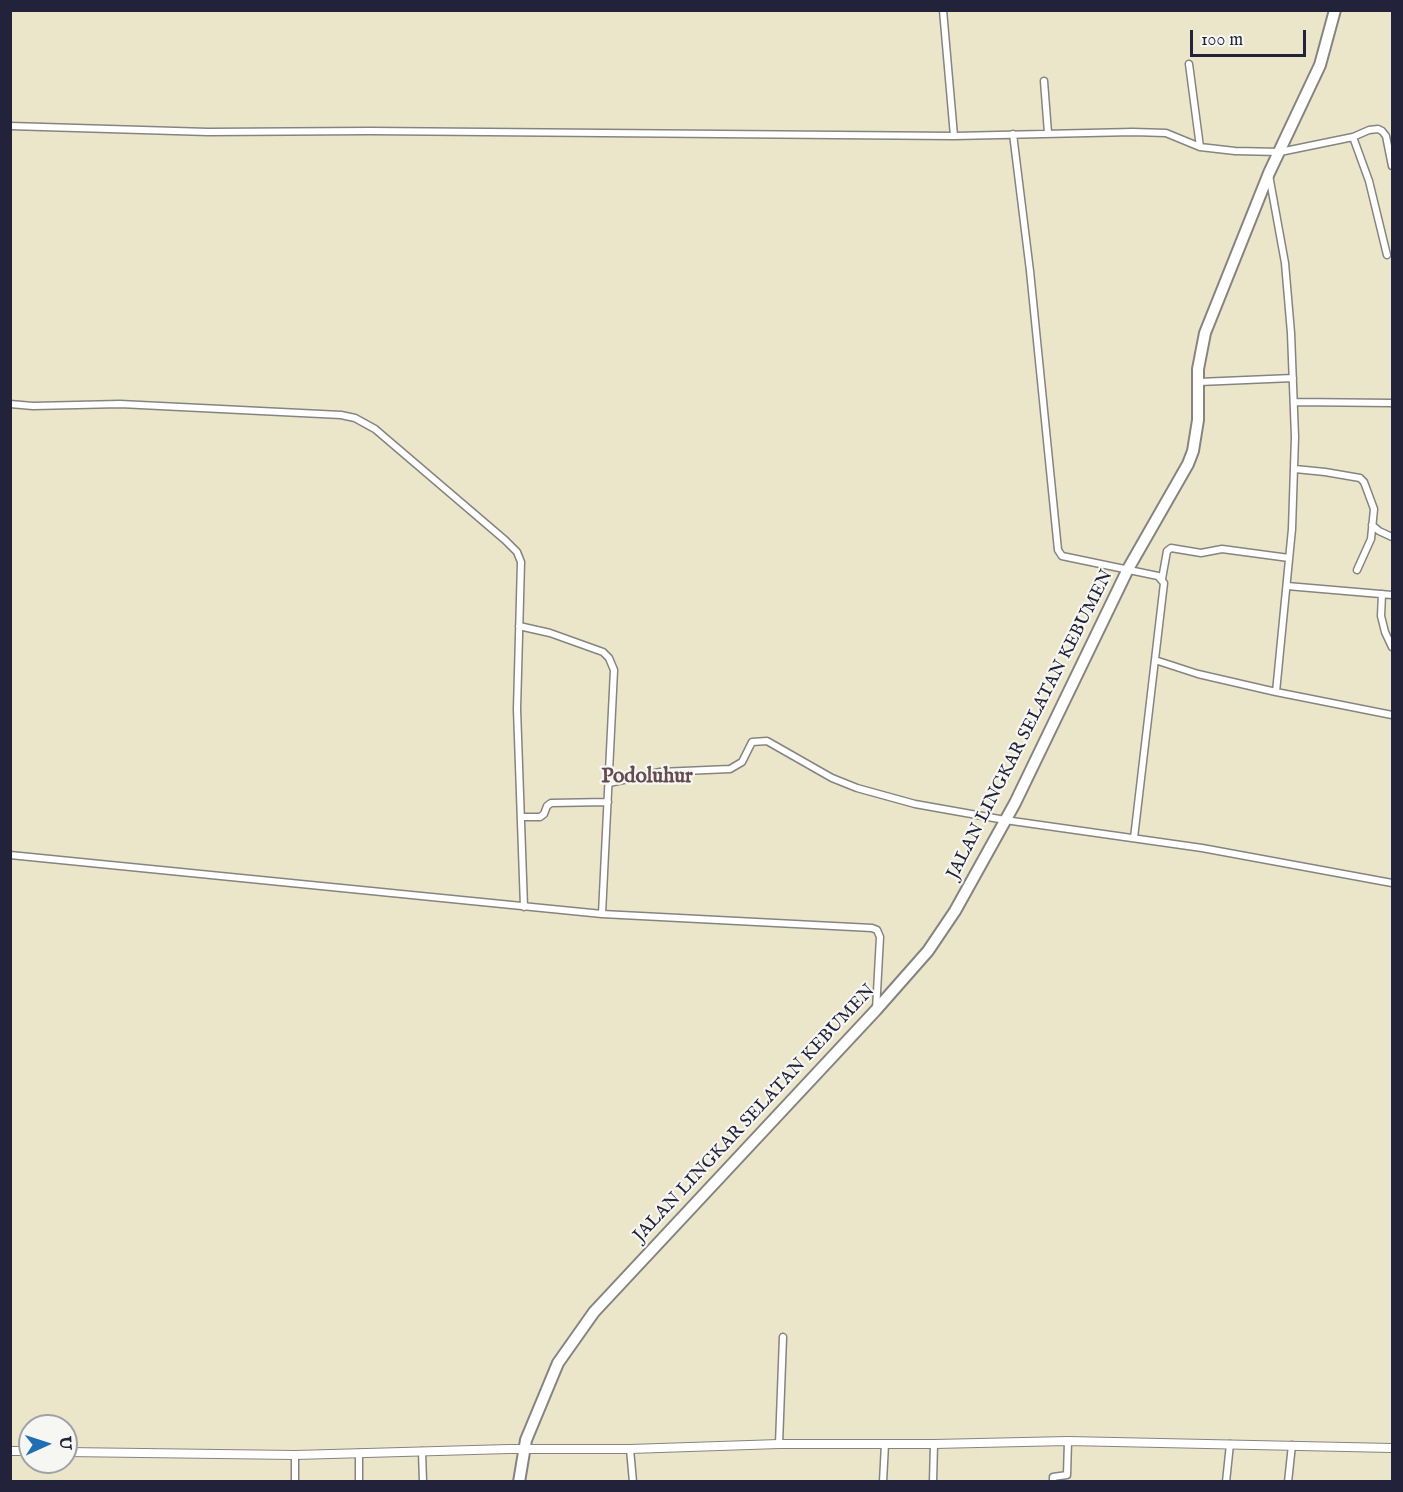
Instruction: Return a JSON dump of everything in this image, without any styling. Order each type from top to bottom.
[{"type":"highway","name":"JALAN LINGKAR SELATAN KEBUMEN","points":[[519,1482],[524,1445],[558,1363],[594,1312],[876,1010],[928,951],[956,911],[1015,803],[1128,569],[1188,464],[1193,451],[1198,420],[1198,369],[1205,333],[1269,173],[1320,65],[1335,10]]},
{"type":"street","points":[[943,10],[954,136]]},
{"type":"street","points":[[1189,64],[1200,147]]},
{"type":"street","points":[[1044,81],[1048,133]]},
{"type":"street","points":[[10,126],[208,132],[412,131],[954,136],[1133,132],[1166,133],[1200,147],[1235,151],[1280,152],[1353,137],[1374,128],[1382,130],[1386,136],[1392,166]]},
{"type":"street","points":[[1013,134],[1030,271],[1058,550],[1062,556],[1158,576],[1165,585],[1135,834]]},
{"type":"street","points":[[1353,137],[1369,181],[1387,255]]},
{"type":"street","points":[[1269,173],[1284,263],[1293,378],[1295,469],[1287,586],[1276,692]]},
{"type":"street","points":[[1198,382],[1293,378]]},
{"type":"street","points":[[1294,402],[1392,404]]},
{"type":"street","points":[[10,404],[33,406],[120,404],[341,415],[355,418],[375,429],[517,552],[521,562],[517,709],[524,907]]},
{"type":"street","points":[[1295,469],[1362,479],[1373,507],[1368,548],[1357,570]]},
{"type":"street","points":[[1372,525],[1392,537]]},
{"type":"street","points":[[1162,579],[1167,552],[1171,548],[1201,553],[1222,549],[1289,558]]},
{"type":"street","points":[[1287,586],[1392,595]]},
{"type":"street","points":[[1382,594],[1381,616],[1392,647]]},
{"type":"street","points":[[519,626],[550,633],[603,652],[612,663],[614,674],[602,914]]},
{"type":"street","points":[[1155,660],[1198,674],[1392,715]]},
{"type":"street","points":[[609,783],[660,772],[730,769],[742,762],[752,742],[767,741],[832,778],[857,788],[915,804],[1006,819],[1135,834],[1392,883]]},
{"type":"street","points":[[521,817],[540,817],[551,803],[608,802]]},
{"type":"street","points":[[10,855],[602,914],[872,928],[877,930],[880,937],[876,1010]]},
{"type":"street","points":[[779,1444],[783,1337]]},
{"type":"street","points":[[1053,1482],[1053,1477],[1067,1475],[1068,1442]]},
{"type":"street","points":[[78,1452],[296,1455],[524,1445],[630,1449],[779,1444],[1068,1442],[1392,1448]]},
{"type":"street","points":[[883,1482],[885,1444]]},
{"type":"street","points":[[933,1444],[933,1482]]},
{"type":"street","points":[[1226,1482],[1230,1444]]},
{"type":"street","points":[[1288,1482],[1292,1445]]},
{"type":"street","points":[[630,1449],[633,1482]]},
{"type":"street","points":[[422,1451],[423,1482]]},
{"type":"street","points":[[360,1453],[360,1482]]},
{"type":"street","points":[[295,1482],[296,1455]]},
{"type":"district","name":"Podoluhur","points":[[647,778]]}]
